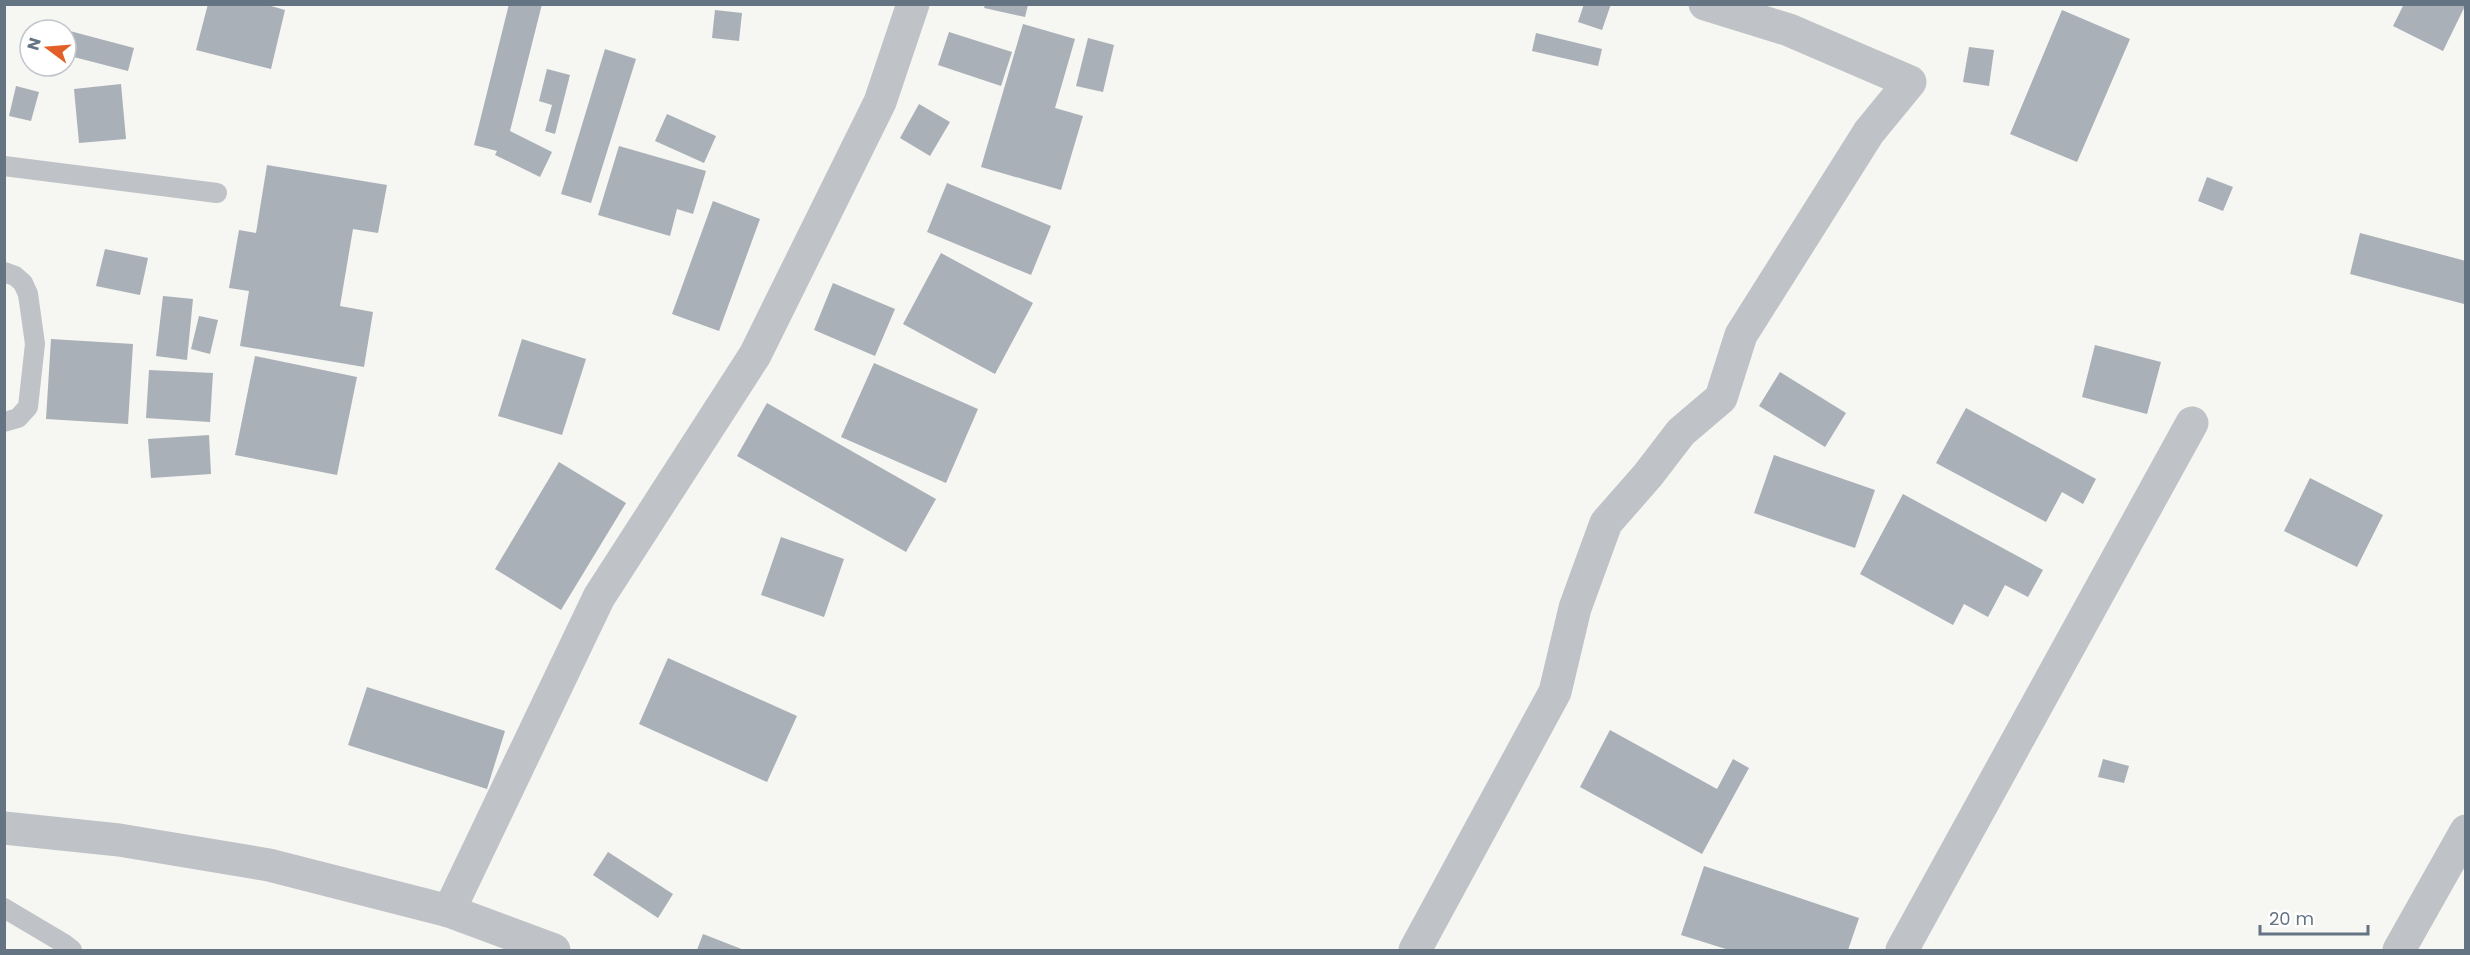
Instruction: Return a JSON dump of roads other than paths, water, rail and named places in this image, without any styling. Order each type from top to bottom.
[{"type":"street","points":[[449,912],[599,597],[755,356],[880,102],[913,4]]},
{"type":"street","points":[[1415,951],[1555,692],[1575,608],[1606,523],[1648,475],[1681,432],[1721,398],[1741,335],[1869,132],[1910,82],[1789,30],[1705,4]]},
{"type":"street","points":[[1902,951],[2192,423]]},
{"type":"street","points":[[4,828],[119,840],[269,866],[449,912],[554,951]]},
{"type":"street","points":[[2399,951],[2466,831]]},
{"type":"lane","points":[[4,166],[217,193]]},
{"type":"lane","points":[[4,272],[15,276],[23,283],[28,294],[35,344],[28,407],[18,418],[4,422]]},
{"type":"lane","points":[[4,908],[63,943],[72,951]]}]
